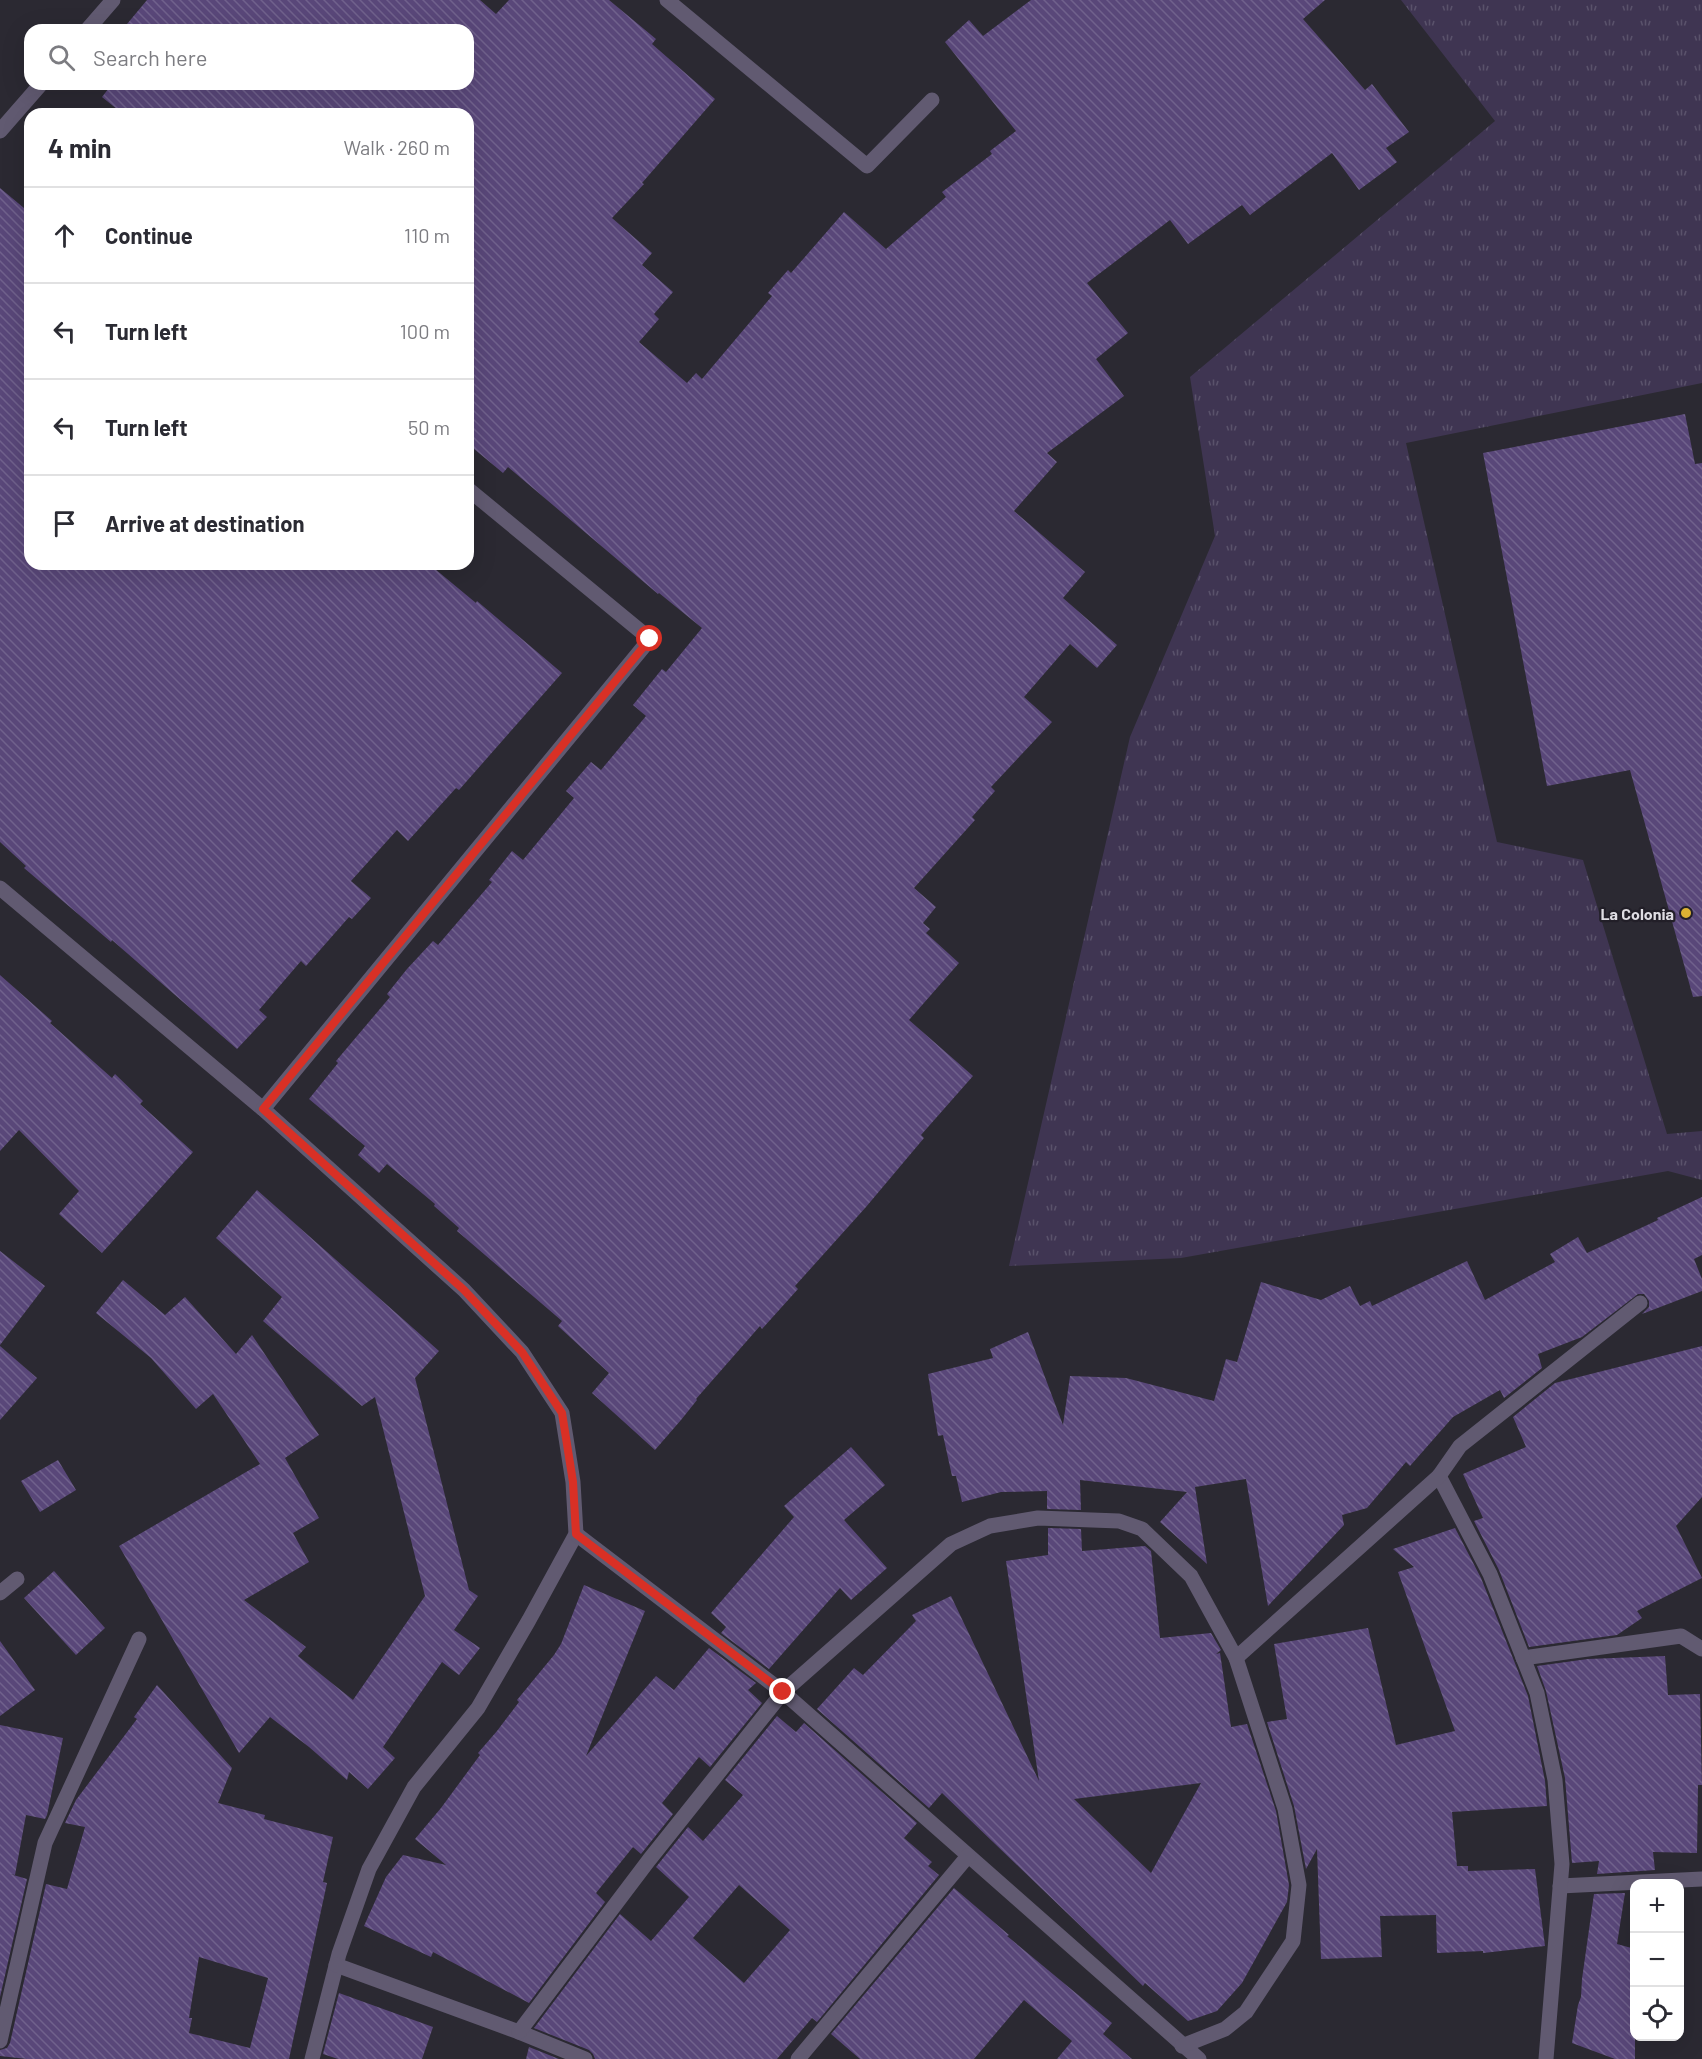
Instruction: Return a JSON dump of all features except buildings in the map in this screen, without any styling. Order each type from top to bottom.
[{"type":"street","points":[[92,24],[113,0]]},
{"type":"street","points":[[667,0],[867,166],[932,100]]},
{"type":"street","points":[[28,108],[37,90]]},
{"type":"street","points":[[0,131],[24,112]]},
{"type":"street","points":[[263,1109],[650,639],[474,494]]},
{"type":"street","points":[[0,888],[263,1109],[464,1290],[522,1352],[562,1413],[573,1482],[576,1534],[478,1708],[414,1787],[369,1869],[336,1965],[312,2059]]},
{"type":"street","points":[[1236,1658],[1439,1476],[1460,1446],[1640,1303]]},
{"type":"street","points":[[1439,1476],[1490,1574],[1537,1693],[1555,1780],[1562,1864],[1546,2059]]},
{"type":"street","points":[[519,2032],[649,1860],[783,1692],[951,1544],[990,1526],[1038,1518],[1119,1521],[1142,1529],[1191,1576],[1236,1658],[1285,1809],[1299,1885],[1293,1941],[1246,2012],[1225,2029],[1182,2046]]},
{"type":"street","points":[[576,1534],[783,1692],[1198,2059]]},
{"type":"street","points":[[0,1593],[17,1579]]},
{"type":"street","points":[[1523,1658],[1681,1636],[1702,1649]]},
{"type":"street","points":[[0,2041],[45,1843],[140,1639]]},
{"type":"street","points":[[798,2059],[968,1856]]},
{"type":"street","points":[[1560,1886],[1702,1879]]},
{"type":"street","points":[[336,1965],[519,2032],[585,2059]]},
{"type":"green space","points":[[1401,0],[1702,0],[1702,383],[1406,443],[1497,842],[1583,860],[1667,1134],[1702,1131],[1702,1180],[1668,1171],[1181,1258],[1009,1266],[1130,737],[1215,536],[1190,377],[1495,121]]},
{"type":"place","name":"La Colonia","points":[[1686,913]]},
{"type":"route","points":[[650,639],[263,1109],[464,1290],[522,1352],[562,1413],[573,1482],[576,1534],[783,1692]]}]
